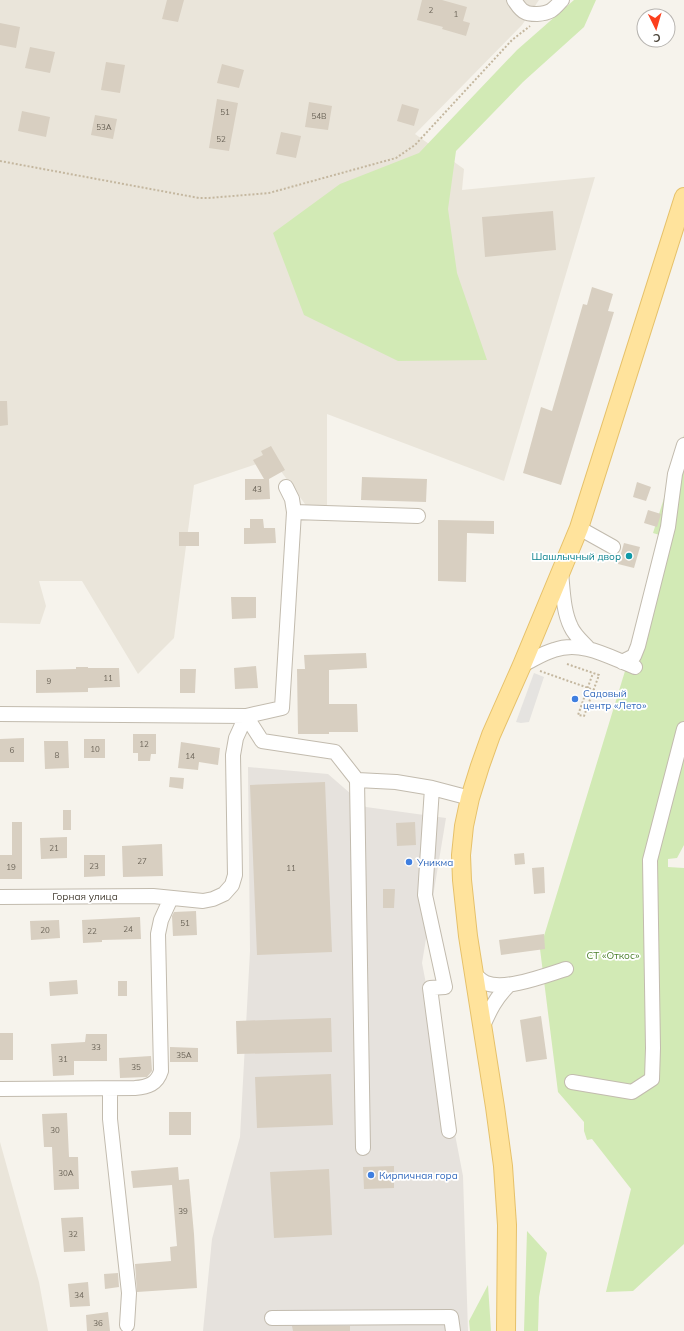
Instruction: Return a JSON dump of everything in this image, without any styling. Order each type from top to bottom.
[{"type":"main road","points":[[506,1331],[507,1225],[503,1166],[468,936],[461,855],[464,826],[470,798],[491,735],[579,528],[684,197]]},
{"type":"street","points":[[514,0],[526,13],[532,14],[547,13],[555,8],[562,0]]},
{"type":"street","points":[[522,665],[553,650],[574,646],[589,649],[628,665],[638,646],[668,527],[675,474],[684,446]]},
{"type":"street","points":[[0,714],[246,716],[282,708],[294,512],[292,499],[286,487]]},
{"type":"street","points":[[294,512],[418,516]]},
{"type":"street","points":[[579,528],[613,547]]},
{"type":"street","points":[[561,573],[566,613],[571,628],[589,649]]},
{"type":"street","points":[[246,716],[262,742],[335,752],[357,780],[363,1148]]},
{"type":"street","name":"Горная улица","points":[[0,897],[153,896],[203,901],[213,900],[224,894],[232,885],[235,875],[233,755],[236,738],[246,716]]},
{"type":"street","points":[[572,1082],[632,1092],[652,1079],[653,1048],[650,860],[684,729]]},
{"type":"street","points":[[357,780],[396,782],[432,788],[470,798]]},
{"type":"street","points":[[432,788],[425,895],[445,987],[430,988],[449,1131]]},
{"type":"street","points":[[0,1089],[145,1088],[160,1078],[158,934],[161,920],[171,898]]},
{"type":"street","points":[[474,974],[488,984],[509,985],[540,978],[566,969]]},
{"type":"street","points":[[482,1028],[498,997],[509,985]]},
{"type":"street","points":[[110,1089],[110,1120],[129,1293],[127,1325]]},
{"type":"street","points":[[272,1318],[451,1317],[453,1331]]},
{"type":"path","points":[[0,161],[198,198],[269,193],[396,158],[404,153],[415,145],[512,40],[547,13]]},
{"type":"path","points":[[566,664],[593,673],[599,675],[584,716],[578,715],[593,673]]},
{"type":"path","points":[[540,671],[597,691]]},
{"type":"shaded area","points":[[0,0],[539,0],[522,25],[415,134],[464,169],[462,190],[595,177],[504,481],[327,414],[327,511],[313,515],[272,459],[194,485],[174,638],[138,674],[82,581],[39,581],[46,606],[40,624],[0,623]]},
{"type":"shaded area","points":[[534,673],[544,677],[529,722],[516,722]]},
{"type":"shaded area","points":[[248,767],[328,774],[366,807],[446,818],[422,963],[463,1176],[468,1331],[203,1331],[212,1239],[240,1137],[250,951]]},
{"type":"shaded area","points":[[0,1142],[39,1282],[48,1331],[0,1331]]},
{"type":"green space","points":[[574,0],[596,0],[584,27],[523,82],[456,151],[448,209],[457,273],[487,360],[398,361],[304,315],[273,233],[340,184],[419,153],[517,50]]},
{"type":"green space","name":"СТ «Откос»","points":[[684,435],[684,845],[677,858],[668,859],[668,867],[684,868],[684,1244],[633,1291],[606,1292],[631,1189],[592,1139],[587,1140],[584,1131],[584,1122],[558,1092],[540,949],[666,537],[653,533]]},
{"type":"green space","points":[[527,1231],[547,1253],[539,1297],[538,1331],[524,1331]]},
{"type":"green space","points":[[488,1285],[491,1331],[470,1331],[469,1321]]},
{"type":"building","points":[[167,0],[184,0],[178,22],[162,19]]},
{"type":"building","points":[[422,0],[442,0],[467,7],[463,21],[470,23],[466,36],[442,29],[443,27],[417,20]]},
{"type":"building","points":[[0,23],[20,27],[16,48],[0,45]]},
{"type":"building","points":[[30,47],[55,52],[50,73],[25,68]]},
{"type":"building","points":[[106,62],[125,65],[120,93],[101,90]]},
{"type":"building","points":[[222,64],[244,70],[239,88],[217,83]]},
{"type":"building","points":[[217,99],[238,103],[229,151],[209,148]]},
{"type":"building","points":[[309,102],[332,106],[328,130],[305,127]]},
{"type":"building","points":[[402,104],[419,109],[414,126],[397,121]]},
{"type":"building","points":[[22,111],[50,117],[46,137],[18,131]]},
{"type":"building","points":[[95,115],[117,119],[113,139],[91,135]]},
{"type":"building","points":[[281,132],[301,136],[296,158],[276,154]]},
{"type":"building","points":[[553,211],[556,250],[485,257],[482,217]]},
{"type":"building","points":[[592,287],[613,294],[608,311],[614,312],[561,485],[523,473],[541,407],[552,411],[583,304],[587,305]]},
{"type":"building","points":[[0,401],[7,401],[8,425],[0,426]]},
{"type":"building","points":[[271,446],[285,470],[269,479],[270,499],[245,500],[245,479],[264,479],[253,460],[263,455],[261,451]]},
{"type":"building","points":[[362,477],[427,479],[426,502],[361,500]]},
{"type":"building","points":[[637,482],[651,487],[646,501],[633,497]]},
{"type":"building","points":[[648,510],[661,514],[657,527],[644,523]]},
{"type":"building","points":[[250,519],[263,519],[264,528],[275,528],[276,543],[244,544],[244,528],[250,528]]},
{"type":"building","points":[[438,520],[494,521],[494,534],[467,533],[466,582],[438,581]]},
{"type":"building","points":[[179,532],[199,532],[199,546],[179,546]]},
{"type":"building","name":"Шашлычный двор","points":[[624,543],[640,547],[634,568],[618,564]]},
{"type":"building","points":[[231,597],[256,597],[256,618],[232,619]]},
{"type":"building","points":[[366,653],[367,668],[329,670],[329,704],[357,704],[358,732],[298,734],[297,669],[305,669],[304,655]]},
{"type":"building","points":[[256,666],[258,688],[235,689],[234,668]]},
{"type":"building","points":[[76,667],[119,668],[120,687],[88,688],[88,692],[36,693],[36,670],[76,669]]},
{"type":"building","points":[[180,669],[196,669],[195,693],[180,693]]},
{"type":"building","points":[[133,734],[156,734],[156,754],[151,754],[150,761],[138,761],[138,753],[133,753]]},
{"type":"building","points":[[24,738],[24,762],[0,762],[0,739]]},
{"type":"building","points":[[84,739],[105,739],[105,758],[84,758]]},
{"type":"building","points":[[44,741],[68,741],[69,768],[45,769]]},
{"type":"building","points":[[181,742],[220,748],[218,765],[199,762],[198,770],[178,768]]},
{"type":"building","points":[[170,777],[184,778],[183,789],[169,787]]},
{"type":"building","points":[[325,782],[332,952],[257,955],[250,785]]},
{"type":"building","points":[[63,810],[71,810],[71,830],[63,830]]},
{"type":"building","points":[[12,822],[22,822],[22,879],[0,879],[0,855],[12,855]]},
{"type":"building","points":[[415,822],[416,845],[397,846],[396,823]]},
{"type":"building","points":[[67,837],[67,858],[41,859],[40,838]]},
{"type":"building","points":[[162,844],[163,876],[123,877],[122,846]]},
{"type":"building","points":[[524,853],[525,864],[515,865],[514,854]]},
{"type":"building","points":[[84,855],[105,855],[105,876],[84,877]]},
{"type":"building","points":[[544,867],[545,893],[534,894],[532,868]]},
{"type":"building","points":[[383,889],[395,889],[394,908],[383,908]]},
{"type":"building","points":[[196,911],[197,935],[173,936],[172,916],[174,912]]},
{"type":"building","points":[[140,917],[141,939],[102,940],[102,942],[83,943],[82,920]]},
{"type":"building","points":[[59,920],[60,938],[31,940],[30,921]]},
{"type":"building","points":[[544,934],[545,949],[501,955],[499,940]]},
{"type":"building","points":[[77,980],[78,994],[50,996],[49,982]]},
{"type":"building","points":[[118,981],[127,981],[127,996],[118,996]]},
{"type":"building","points":[[541,1016],[547,1059],[526,1062],[520,1020]]},
{"type":"building","points":[[331,1018],[332,1052],[237,1054],[236,1021]]},
{"type":"building","points":[[0,1033],[13,1033],[13,1060],[0,1060]]},
{"type":"building","points":[[86,1034],[107,1034],[107,1061],[74,1061],[74,1075],[53,1076],[51,1044],[85,1042]]},
{"type":"building","points":[[170,1047],[198,1048],[198,1062],[170,1062]]},
{"type":"building","points":[[151,1056],[152,1071],[147,1077],[120,1078],[119,1058]]},
{"type":"building","points":[[331,1074],[333,1125],[257,1128],[255,1077]]},
{"type":"building","points":[[169,1112],[191,1112],[191,1135],[169,1135]]},
{"type":"building","points":[[67,1113],[69,1157],[78,1157],[79,1189],[54,1190],[52,1147],[44,1147],[42,1114]]},
{"type":"building","points":[[394,1166],[394,1188],[364,1189],[363,1167]]},
{"type":"building","points":[[178,1167],[179,1180],[189,1179],[197,1288],[137,1292],[135,1264],[171,1261],[170,1247],[177,1246],[172,1185],[133,1188],[131,1171]]},
{"type":"building","points":[[329,1169],[332,1235],[274,1238],[270,1172]]},
{"type":"building","points":[[83,1217],[85,1251],[64,1252],[61,1218]]},
{"type":"building","points":[[118,1273],[119,1287],[105,1289],[104,1274]]},
{"type":"building","points":[[88,1282],[90,1306],[70,1307],[68,1284]]},
{"type":"building","points":[[108,1312],[110,1331],[87,1331],[86,1315]]},
{"type":"building","points":[[292,1326],[350,1326],[350,1331],[293,1331]]},
{"type":"place","name":"Шашлычный двор","points":[[629,556]]},
{"type":"place","name":"Садовый центр «Лето»","points":[[575,699]]},
{"type":"place","name":"Уникма","points":[[409,862]]},
{"type":"place","name":"Кирпичная гора","points":[[371,1175]]}]
